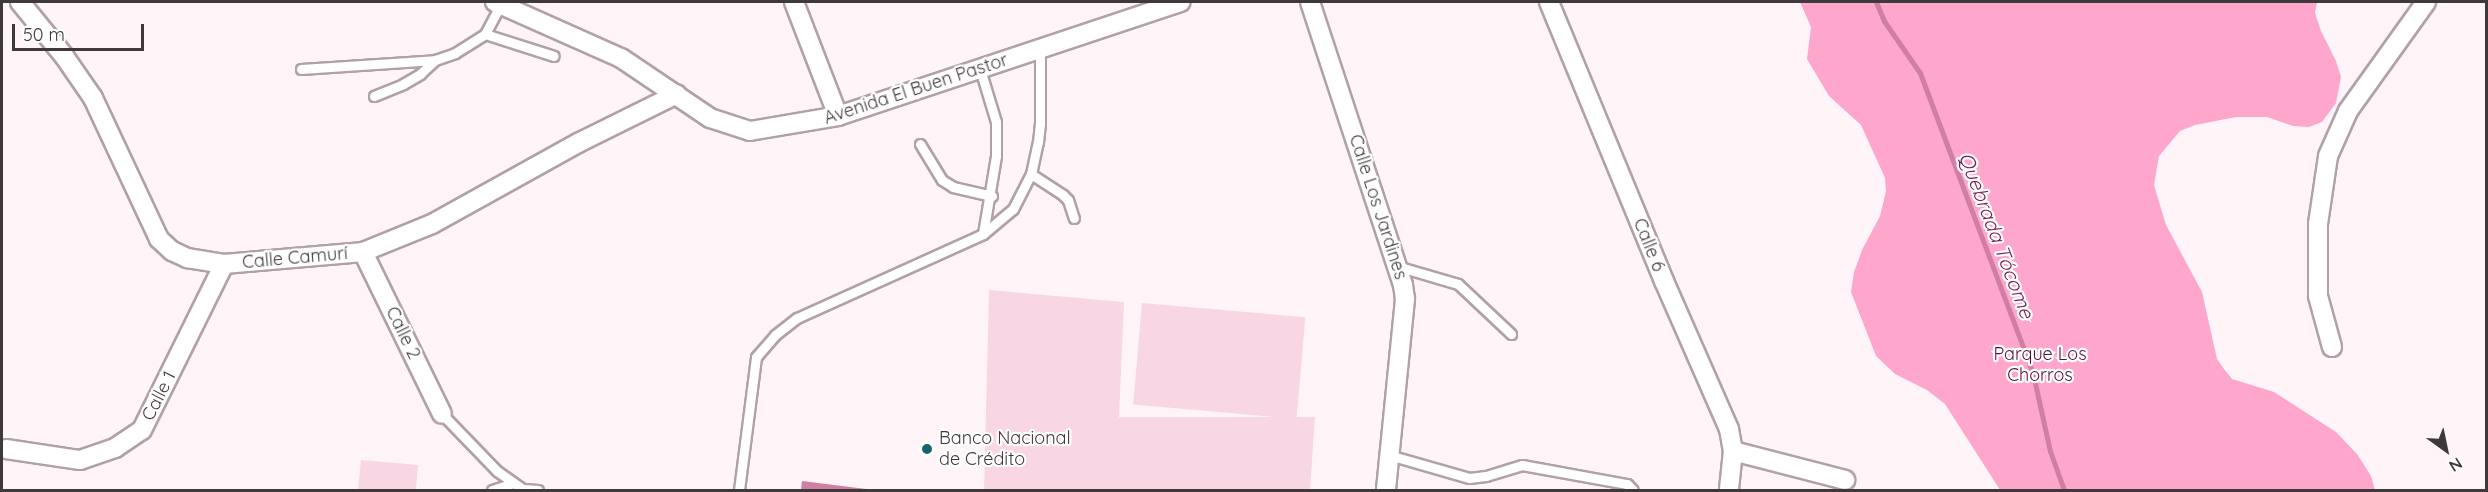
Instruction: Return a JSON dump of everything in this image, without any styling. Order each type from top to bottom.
[{"type":"street","name":"Calle Camurí","points":[[20,2],[64,56],[93,98],[159,239],[172,251],[187,258],[224,264],[280,261],[363,252],[432,224],[578,143],[677,94]]},
{"type":"street","points":[[794,2],[838,116]]},
{"type":"street","name":"Avenida El Buen Pastor","points":[[506,4],[621,58],[710,118],[750,131],[838,116],[1181,2]]},
{"type":"street","name":"Calle Los Jardines","points":[[1310,2],[1400,267],[1405,299],[1386,490]]},
{"type":"street","name":"Calle 6","points":[[1549,2],[1664,281],[1729,429],[1732,451],[1729,490]]},
{"type":"street","points":[[2332,347],[2318,296],[2318,224],[2328,156],[2348,111],[2426,2]]},
{"type":"street","name":"Calle 2","points":[[363,252],[442,414]]},
{"type":"street","name":"Calle 1","points":[[6,449],[80,460],[115,448],[142,430],[224,264]]},
{"type":"street","points":[[1732,451],[1845,480]]},
{"type":"lane","points":[[301,69],[435,60],[455,53],[485,34],[506,4]]},
{"type":"lane","points":[[485,34],[554,56]]},
{"type":"lane","points":[[739,490],[756,357],[776,334],[797,318],[983,234],[1013,209],[1030,174],[1040,123],[1040,49]]},
{"type":"lane","points":[[374,96],[420,74],[435,60]]},
{"type":"lane","points":[[980,69],[996,122],[996,156],[992,196],[983,234]]},
{"type":"lane","points":[[920,144],[942,180],[953,188],[992,196]]},
{"type":"lane","points":[[1030,174],[1063,195],[1068,200],[1074,218]]},
{"type":"lane","points":[[1400,267],[1458,284],[1511,334]]},
{"type":"lane","points":[[442,414],[497,471],[523,489],[538,490]]},
{"type":"lane","points":[[1389,455],[1469,478],[1486,476],[1522,465],[1627,484],[1633,490]]},
{"type":"lane","points":[[492,490],[513,483]]},
{"type":"shaded area","points":[[989,290],[1124,302],[1119,417],[1315,417],[1310,490],[984,490]]},
{"type":"shaded area","points":[[1142,303],[1305,317],[1296,419],[1133,405]]},
{"type":"shaded area","points":[[361,460],[418,465],[416,490],[358,490]]},
{"type":"shaded area","points":[[802,481],[866,489],[866,490],[801,490]]},
{"type":"green space","name":"Parque Los Chorros","points":[[1800,2],[2317,2],[2315,13],[2341,77],[2336,103],[2322,122],[2309,127],[2293,126],[2267,117],[2236,117],[2195,125],[2180,131],[2159,156],[2154,185],[2166,225],[2202,292],[2217,359],[2224,369],[2232,379],[2274,392],[2336,432],[2357,454],[2371,476],[2375,490],[2000,490],[1945,404],[1927,390],[1895,374],[1876,356],[1851,292],[1854,272],[1862,250],[1880,216],[1886,191],[1885,178],[1861,125],[1829,96],[1807,59],[1811,27]]},
{"type":"waterway","name":"Quebrada Tócome","points":[[1876,2],[1884,21],[1920,73],[2033,374],[2050,451],[2064,490]]},
{"type":"place","name":"Banco Nacional de Crédito","points":[[927,449]]}]
